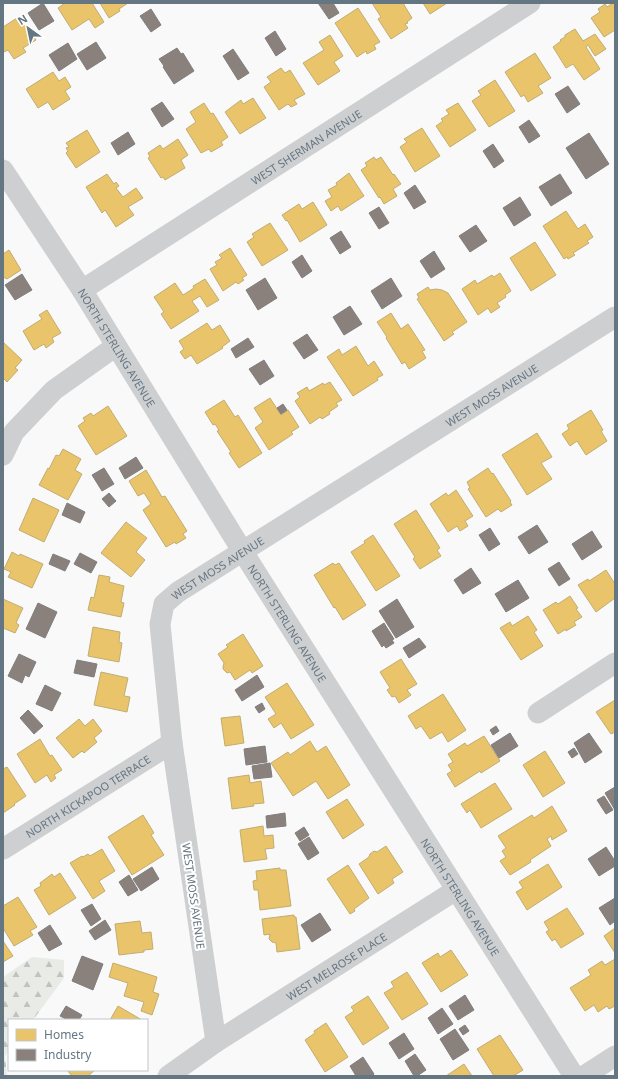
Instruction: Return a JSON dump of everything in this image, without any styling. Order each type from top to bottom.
[{"type":"street","name":"WEST SHERMAN AVENUE","points":[[82,290],[530,3]]},
{"type":"street","name":"NORTH STERLING AVENUE","points":[[3,170],[82,290],[243,552],[574,1076]]},
{"type":"street","name":"WEST MOSS AVENUE","points":[[216,1042],[172,743],[160,624],[164,604],[178,592],[615,317]]},
{"type":"street","points":[[3,455],[14,432],[54,390],[116,346]]},
{"type":"street","points":[[538,713],[615,663]]},
{"type":"street","name":"NORTH KICKAPOO TERRACE","points":[[3,850],[172,743]]},
{"type":"street","name":"WEST MELROSE PLACE","points":[[216,1042],[456,890]]},
{"type":"street","points":[[168,1076],[216,1042]]},
{"type":"street","points":[[584,1076],[615,1056]]},
{"type":"green space","points":[[32,957],[64,960],[64,978],[34,1019],[8,1019],[8,1052],[5,1056],[7,1076],[3,1076],[3,977]]},
{"type":"building: Homes","points":[[65,3],[92,3],[104,22],[95,28],[89,19],[72,30],[58,8]]},
{"type":"building: Homes","points":[[100,3],[128,3],[119,9],[120,11],[109,18]]},
{"type":"building: Homes","points":[[372,3],[403,3],[412,18],[405,24],[408,28],[391,39],[378,19],[381,17]]},
{"type":"building: Homes","points":[[423,3],[447,3],[430,14]]},
{"type":"building: Homes","points":[[615,3],[615,30],[604,37],[591,18],[600,12],[598,9],[605,4],[607,7]]},
{"type":"building: Homes","points":[[358,8],[380,42],[374,45],[376,49],[367,54],[366,51],[357,57],[335,23]]},
{"type":"building: Homes","points":[[20,16],[36,40],[23,48],[26,52],[14,59],[8,50],[4,52],[3,50],[3,27]]},
{"type":"building: Homes","points":[[575,29],[583,41],[595,34],[606,49],[595,56],[588,45],[586,47],[600,69],[584,80],[573,64],[566,68],[553,47],[565,37],[565,35]]},
{"type":"building: Homes","points":[[330,35],[343,56],[334,62],[340,71],[318,85],[303,63],[324,50],[319,42]]},
{"type":"building: Homes","points":[[535,53],[551,78],[538,86],[543,93],[528,102],[524,95],[521,97],[505,72]]},
{"type":"building: Homes","points":[[281,68],[285,73],[290,70],[305,94],[294,100],[297,104],[291,107],[288,104],[279,110],[264,87],[271,82],[267,77]]},
{"type":"building: Homes","points":[[53,72],[59,81],[65,77],[71,87],[65,91],[70,99],[53,110],[48,102],[38,108],[26,89]]},
{"type":"building: Homes","points":[[495,80],[515,111],[489,127],[472,101],[481,95],[478,91]]},
{"type":"building: Homes","points":[[253,98],[266,118],[240,134],[225,112],[241,100],[243,104]]},
{"type":"building: Homes","points":[[204,103],[211,114],[213,113],[228,137],[221,142],[223,145],[211,152],[209,149],[201,153],[186,129],[196,122],[190,112]]},
{"type":"building: Homes","points":[[458,103],[476,130],[450,147],[436,126],[443,121],[441,119],[449,114],[446,110]]},
{"type":"building: Homes","points":[[422,128],[440,156],[415,172],[400,147],[407,142],[404,139]]},
{"type":"building: Homes","points":[[87,130],[100,152],[76,168],[66,153],[68,151],[66,148],[69,147],[66,143]]},
{"type":"building: Homes","points":[[178,139],[188,155],[181,160],[185,168],[165,180],[163,177],[161,178],[148,158],[150,157],[148,153],[160,145],[163,149]]},
{"type":"building: Homes","points":[[374,157],[376,160],[381,157],[401,184],[393,189],[397,196],[384,204],[361,170],[367,166],[365,163]]},
{"type":"building: Homes","points":[[349,173],[364,196],[341,211],[338,206],[331,211],[325,201],[332,197],[328,190],[337,185],[336,183]]},
{"type":"building: Homes","points":[[107,174],[114,184],[116,182],[119,186],[116,188],[123,197],[136,188],[143,198],[128,207],[134,215],[116,227],[105,210],[102,213],[86,187]]},
{"type":"building: Homes","points":[[313,202],[327,225],[300,242],[287,220],[286,221],[282,215],[299,204],[302,209]]},
{"type":"building: Homes","points":[[566,211],[578,229],[585,224],[593,237],[587,241],[589,243],[573,253],[575,255],[568,259],[567,257],[564,259],[543,226]]},
{"type":"building: Homes","points":[[270,223],[288,250],[262,266],[247,242],[254,237],[252,234]]},
{"type":"building: Homes","points":[[535,242],[556,275],[531,291],[510,258]]},
{"type":"building: Homes","points":[[230,248],[247,275],[242,278],[244,280],[238,284],[236,282],[223,291],[210,269],[217,265],[215,262],[222,258],[219,255]]},
{"type":"building: Homes","points":[[9,250],[21,270],[7,279],[3,277],[3,254]]},
{"type":"building: Homes","points":[[500,273],[511,291],[505,295],[506,297],[497,303],[500,307],[491,313],[488,308],[478,315],[462,289],[475,280],[477,284],[492,275],[494,277]]},
{"type":"building: Homes","points":[[205,279],[219,300],[207,307],[200,296],[192,301],[199,311],[171,329],[161,314],[164,312],[154,297],[175,283],[183,295],[194,288],[193,286]]},
{"type":"building: Homes","points":[[428,287],[430,290],[442,290],[448,293],[467,322],[452,332],[454,334],[444,341],[417,299],[419,298],[417,294]]},
{"type":"building: Homes","points":[[47,310],[61,333],[52,338],[54,342],[46,348],[44,344],[34,350],[23,331],[42,319],[39,315]]},
{"type":"building: Homes","points":[[391,313],[401,329],[408,324],[425,350],[422,351],[426,358],[409,369],[405,362],[402,364],[377,322]]},
{"type":"building: Homes","points":[[207,323],[212,330],[220,325],[230,341],[222,347],[223,348],[197,364],[191,355],[185,359],[180,352],[184,349],[179,341]]},
{"type":"building: Homes","points":[[3,342],[22,360],[15,368],[18,370],[7,382],[4,379],[3,380]]},
{"type":"building: Homes","points":[[356,346],[368,366],[374,361],[383,375],[377,378],[378,380],[353,396],[327,357],[339,349],[342,355]]},
{"type":"building: Homes","points":[[330,382],[342,400],[336,403],[338,406],[329,412],[330,414],[322,419],[320,417],[310,424],[295,401],[300,397],[297,393],[307,387],[309,391],[323,383],[324,385]]},
{"type":"building: Homes","points":[[270,398],[281,415],[288,410],[299,427],[291,432],[293,434],[269,450],[255,428],[263,422],[254,408]]},
{"type":"building: Homes","points":[[224,400],[235,417],[238,415],[262,453],[239,468],[229,453],[231,452],[217,431],[219,430],[215,424],[213,425],[205,412]]},
{"type":"building: Homes","points":[[108,406],[127,436],[96,455],[78,426],[85,421],[83,418],[91,413],[93,416]]},
{"type":"building: Homes","points":[[591,410],[603,430],[601,431],[607,441],[586,455],[577,441],[570,446],[562,434],[569,429],[567,425]]},
{"type":"building: Homes","points":[[537,433],[552,457],[541,463],[552,479],[527,495],[502,455]]},
{"type":"building: Homes","points":[[63,449],[81,459],[75,470],[82,474],[68,500],[39,485],[56,455],[59,456]]},
{"type":"building: Homes","points":[[488,468],[492,474],[493,473],[512,505],[501,512],[498,509],[486,517],[468,489],[470,488],[467,482]]},
{"type":"building: Homes","points":[[146,470],[162,497],[165,496],[187,531],[183,534],[186,538],[176,544],[175,542],[166,547],[143,510],[151,504],[144,493],[138,496],[129,481]]},
{"type":"building: Homes","points":[[456,490],[473,516],[465,521],[468,526],[460,531],[457,526],[448,532],[430,504],[446,493],[448,496]]},
{"type":"building: Homes","points":[[33,498],[59,510],[44,542],[19,530]]},
{"type":"building: Homes","points":[[416,510],[440,548],[437,550],[441,556],[420,569],[413,559],[415,557],[394,524]]},
{"type":"building: Homes","points":[[126,522],[147,538],[136,552],[145,560],[131,577],[101,553]]},
{"type":"building: Homes","points":[[373,535],[400,576],[376,591],[351,552],[365,543],[364,541]]},
{"type":"building: Homes","points":[[12,552],[19,556],[20,554],[43,564],[32,588],[8,577],[11,572],[4,569]]},
{"type":"building: Homes","points":[[333,563],[335,565],[339,563],[366,605],[343,620],[314,575]]},
{"type":"building: Homes","points":[[606,570],[615,584],[615,598],[596,612],[578,585],[588,579],[589,581]]},
{"type":"building: Homes","points":[[99,575],[110,577],[109,582],[124,586],[121,602],[124,603],[121,617],[88,610],[91,597],[94,598]]},
{"type":"building: Homes","points":[[570,596],[578,608],[576,609],[582,617],[574,622],[576,625],[558,634],[543,610],[556,602],[558,604]]},
{"type":"building: Homes","points":[[3,599],[23,608],[16,623],[19,625],[15,633],[3,628]]},
{"type":"building: Homes","points":[[528,616],[537,630],[534,632],[543,646],[521,660],[500,628],[510,622],[512,626]]},
{"type":"building: Homes","points":[[93,627],[120,632],[119,642],[122,643],[119,662],[88,656]]},
{"type":"building: Homes","points":[[243,634],[263,666],[252,673],[250,670],[235,680],[230,672],[227,673],[223,669],[224,663],[218,654],[228,647],[226,645]]},
{"type":"building: Homes","points":[[401,659],[417,684],[407,690],[411,695],[399,703],[395,696],[392,697],[387,690],[390,688],[380,672]]},
{"type":"building: Homes","points":[[101,672],[128,678],[124,696],[130,697],[127,712],[94,705]]},
{"type":"building: Homes","points":[[287,683],[314,725],[291,739],[281,723],[274,728],[268,719],[276,714],[265,697]]},
{"type":"building: Homes","points":[[443,694],[466,730],[448,742],[442,732],[430,739],[421,726],[416,729],[408,716]]},
{"type":"building: Homes","points":[[615,700],[615,732],[611,734],[596,712]]},
{"type":"building: Homes","points":[[240,716],[244,743],[225,746],[221,718]]},
{"type":"building: Homes","points":[[79,719],[85,726],[93,719],[102,731],[94,738],[97,742],[84,753],[82,751],[73,758],[56,738]]},
{"type":"building: Homes","points":[[484,736],[500,761],[481,773],[480,771],[455,787],[447,774],[452,771],[448,765],[453,762],[448,754],[465,743],[467,746]]},
{"type":"building: Homes","points":[[40,739],[50,756],[52,755],[62,770],[54,775],[56,778],[51,782],[47,775],[35,783],[17,754]]},
{"type":"building: Homes","points":[[310,741],[317,752],[326,746],[350,785],[328,799],[316,781],[293,796],[271,763],[288,752],[290,755]]},
{"type":"building: Homes","points":[[545,751],[565,783],[543,797],[523,765]]},
{"type":"building: Homes","points":[[7,767],[26,796],[3,813],[3,769]]},
{"type":"building: Homes","points":[[249,775],[250,783],[261,781],[264,803],[232,809],[228,778]]},
{"type":"building: Homes","points":[[495,783],[512,809],[481,828],[470,810],[467,813],[461,804]]},
{"type":"building: Homes","points":[[347,799],[364,825],[343,839],[326,812]]},
{"type":"building: Homes","points":[[552,806],[567,831],[552,840],[551,836],[547,839],[551,846],[530,860],[531,862],[510,875],[500,861],[506,857],[502,851],[506,848],[498,836],[532,815],[534,818]]},
{"type":"building: Homes","points":[[143,815],[154,833],[151,835],[164,855],[132,875],[108,837]]},
{"type":"building: Homes","points":[[263,826],[264,836],[273,835],[274,848],[265,849],[267,859],[244,862],[240,830]]},
{"type":"building: Homes","points":[[386,846],[403,872],[392,879],[394,883],[378,894],[359,864],[369,857],[374,851],[377,852]]},
{"type":"building: Homes","points":[[102,849],[115,871],[99,881],[105,891],[93,899],[70,863],[82,856],[83,857],[88,854],[90,856]]},
{"type":"building: Homes","points":[[548,864],[562,887],[527,910],[516,892],[523,888],[519,882]]},
{"type":"building: Homes","points":[[348,865],[369,898],[354,909],[355,911],[350,914],[327,879]]},
{"type":"building: Homes","points":[[280,868],[280,870],[286,870],[291,906],[260,910],[258,890],[254,890],[253,881],[257,880],[256,871]]},
{"type":"building: Homes","points":[[60,873],[76,898],[49,915],[34,890],[41,886],[40,883],[52,874],[54,877]]},
{"type":"building: Homes","points":[[18,897],[37,927],[30,931],[33,935],[14,946],[3,928],[3,906]]},
{"type":"building: Homes","points":[[567,908],[584,934],[561,948],[555,939],[552,941],[546,932],[549,930],[544,922]]},
{"type":"building: Homes","points":[[294,915],[294,917],[296,917],[300,949],[277,952],[276,943],[269,939],[270,934],[264,935],[262,919]]},
{"type":"building: Homes","points":[[140,921],[142,933],[151,932],[153,949],[144,950],[144,952],[119,955],[115,924]]},
{"type":"building: Homes","points":[[615,928],[615,953],[604,936]]},
{"type":"building: Homes","points":[[3,941],[13,956],[3,962]]},
{"type":"building: Homes","points":[[451,950],[468,975],[441,992],[422,963],[438,953],[440,957]]},
{"type":"building: Homes","points":[[615,959],[615,1006],[609,1009],[607,1006],[598,1012],[594,1005],[585,1011],[570,988],[591,975],[588,970],[602,961],[605,965]]},
{"type":"building: Homes","points":[[113,963],[157,977],[153,992],[159,994],[152,1015],[141,1011],[144,1002],[124,996],[128,983],[109,977]]},
{"type":"building: Homes","points":[[407,972],[428,1004],[402,1020],[384,993],[394,987],[391,982]]},
{"type":"building: Homes","points":[[368,996],[389,1028],[363,1045],[345,1017],[354,1011],[351,1007]]},
{"type":"building: Homes","points":[[118,1006],[140,1019],[111,1019]]},
{"type":"building: Homes","points":[[326,1023],[348,1057],[325,1072],[305,1040],[315,1033],[314,1031]]},
{"type":"building: Homes","points":[[500,1035],[523,1070],[513,1076],[494,1076],[477,1049]]},
{"type":"building: Homes","points":[[464,1064],[472,1076],[446,1076]]},
{"type":"building: Homes","points":[[68,1071],[94,1071],[88,1076],[72,1076]]},
{"type":"building: Industry","points":[[43,3],[54,21],[39,30],[28,13]]},
{"type":"building: Industry","points":[[318,3],[333,3],[339,13],[329,19]]},
{"type":"building: Industry","points":[[151,9],[161,25],[151,32],[140,16]]},
{"type":"building: Industry","points":[[275,31],[286,49],[276,56],[265,38]]},
{"type":"building: Industry","points":[[96,42],[106,58],[87,70],[77,54]]},
{"type":"building: Industry","points":[[68,43],[77,59],[59,71],[49,55]]},
{"type":"building: Industry","points":[[177,48],[181,54],[183,53],[194,71],[174,84],[159,59]]},
{"type":"building: Industry","points":[[233,49],[249,73],[238,80],[223,56]]},
{"type":"building: Industry","points":[[568,86],[580,104],[567,113],[555,94]]},
{"type":"building: Industry","points":[[162,102],[174,119],[162,127],[151,109]]},
{"type":"building: Industry","points":[[529,120],[540,136],[529,143],[519,127]]},
{"type":"building: Industry","points":[[128,132],[135,144],[118,155],[111,143]]},
{"type":"building: Industry","points":[[589,133],[609,164],[586,179],[566,148]]},
{"type":"building: Industry","points":[[493,144],[504,161],[494,168],[483,151]]},
{"type":"building: Industry","points":[[560,174],[572,193],[551,206],[539,187]]},
{"type":"building: Industry","points":[[415,185],[426,202],[414,209],[404,193]]},
{"type":"building: Industry","points":[[520,197],[531,215],[514,226],[503,208]]},
{"type":"building: Industry","points":[[379,207],[389,223],[379,229],[369,213]]},
{"type":"building: Industry","points":[[476,225],[487,241],[470,252],[459,236]]},
{"type":"building: Industry","points":[[341,231],[351,247],[340,254],[330,238]]},
{"type":"building: Industry","points":[[434,251],[445,269],[431,278],[420,261]]},
{"type":"building: Industry","points":[[302,255],[312,271],[302,278],[292,262]]},
{"type":"building: Industry","points":[[22,274],[32,290],[15,300],[5,285]]},
{"type":"building: Industry","points":[[265,278],[277,298],[258,310],[246,290]]},
{"type":"building: Industry","points":[[391,278],[402,296],[382,309],[371,291]]},
{"type":"building: Industry","points":[[350,306],[362,324],[344,335],[333,317]]},
{"type":"building: Industry","points":[[307,334],[318,350],[304,359],[293,343]]},
{"type":"building: Industry","points":[[248,338],[254,347],[236,358],[231,349]]},
{"type":"building: Industry","points":[[264,360],[274,376],[260,385],[249,369]]},
{"type":"building: Industry","points":[[283,404],[287,410],[281,414],[277,408]]},
{"type":"building: Industry","points":[[136,457],[143,468],[125,479],[119,468]]},
{"type":"building: Industry","points":[[104,468],[114,484],[102,491],[92,475]]},
{"type":"building: Industry","points":[[109,493],[116,501],[109,507],[102,499]]},
{"type":"building: Industry","points":[[67,503],[85,512],[80,523],[62,515]]},
{"type":"building: Industry","points":[[537,525],[548,542],[529,554],[518,537]]},
{"type":"building: Industry","points":[[490,528],[500,544],[489,551],[479,535]]},
{"type":"building: Industry","points":[[592,531],[602,547],[582,560],[572,544]]},
{"type":"building: Industry","points":[[80,553],[97,562],[91,573],[74,564]]},
{"type":"building: Industry","points":[[53,554],[70,561],[65,571],[49,564]]},
{"type":"building: Industry","points":[[559,562],[570,579],[559,586],[548,569]]},
{"type":"building: Industry","points":[[471,568],[481,583],[463,594],[454,580]]},
{"type":"building: Industry","points":[[518,580],[529,598],[506,612],[495,594]]},
{"type":"building: Industry","points":[[397,599],[414,627],[396,638],[379,611]]},
{"type":"building: Industry","points":[[38,603],[57,612],[45,638],[26,629]]},
{"type":"building: Industry","points":[[384,623],[394,639],[392,640],[394,643],[386,648],[384,645],[382,647],[372,631]]},
{"type":"building: Industry","points":[[419,638],[426,647],[409,658],[403,648]]},
{"type":"building: Industry","points":[[19,654],[36,662],[29,677],[25,675],[22,683],[8,676]]},
{"type":"building: Industry","points":[[77,660],[97,664],[94,677],[74,673]]},
{"type":"building: Industry","points":[[257,675],[264,687],[242,701],[235,690]]},
{"type":"building: Industry","points":[[45,685],[61,693],[52,711],[36,704]]},
{"type":"building: Industry","points":[[262,703],[265,709],[259,713],[255,707]]},
{"type":"building: Industry","points":[[28,710],[43,726],[34,734],[20,718]]},
{"type":"building: Industry","points":[[496,726],[499,731],[493,735],[490,730]]},
{"type":"building: Industry","points":[[510,733],[518,746],[499,758],[491,745]]},
{"type":"building: Industry","points":[[589,733],[602,752],[585,763],[574,743]]},
{"type":"building: Industry","points":[[265,746],[267,762],[246,765],[244,749]]},
{"type":"building: Industry","points":[[574,748],[578,754],[572,758],[568,752]]},
{"type":"building: Industry","points":[[270,763],[272,777],[254,779],[252,766]]},
{"type":"building: Industry","points":[[615,787],[615,810],[605,793]]},
{"type":"building: Industry","points":[[604,796],[613,810],[606,814],[597,800]]},
{"type":"building: Industry","points":[[285,813],[286,826],[267,828],[266,816]]},
{"type":"building: Industry","points":[[304,827],[309,835],[300,841],[295,833]]},
{"type":"building: Industry","points":[[309,837],[319,853],[308,860],[298,844]]},
{"type":"building: Industry","points":[[606,847],[615,861],[615,866],[599,876],[588,859]]},
{"type":"building: Industry","points":[[152,867],[159,879],[141,891],[133,879]]},
{"type":"building: Industry","points":[[129,875],[138,890],[128,896],[119,882]]},
{"type":"building: Industry","points":[[615,898],[615,921],[610,925],[599,908]]},
{"type":"building: Industry","points":[[92,904],[101,919],[91,926],[81,910]]},
{"type":"building: Industry","points":[[320,913],[331,930],[312,942],[301,925]]},
{"type":"building: Industry","points":[[105,920],[111,930],[95,940],[89,931]]},
{"type":"building: Industry","points":[[50,925],[62,944],[49,951],[38,933]]},
{"type":"building: Industry","points":[[82,956],[103,964],[93,990],[72,981]]},
{"type":"building: Industry","points":[[465,995],[474,1010],[458,1020],[449,1006]]},
{"type":"building: Industry","points":[[66,1006],[82,1015],[80,1019],[66,1019],[60,1016]]},
{"type":"building: Industry","points":[[442,1008],[453,1024],[438,1034],[428,1018]]},
{"type":"building: Industry","points":[[465,1025],[469,1031],[463,1035],[459,1029]]},
{"type":"building: Industry","points":[[455,1029],[469,1050],[453,1060],[440,1039]]},
{"type":"building: Industry","points":[[404,1033],[414,1049],[399,1059],[389,1043]]},
{"type":"building: Industry","points":[[415,1054],[426,1070],[417,1076],[414,1076],[405,1061]]},
{"type":"building: Industry","points":[[363,1057],[374,1074],[372,1076],[356,1076],[350,1066]]}]
